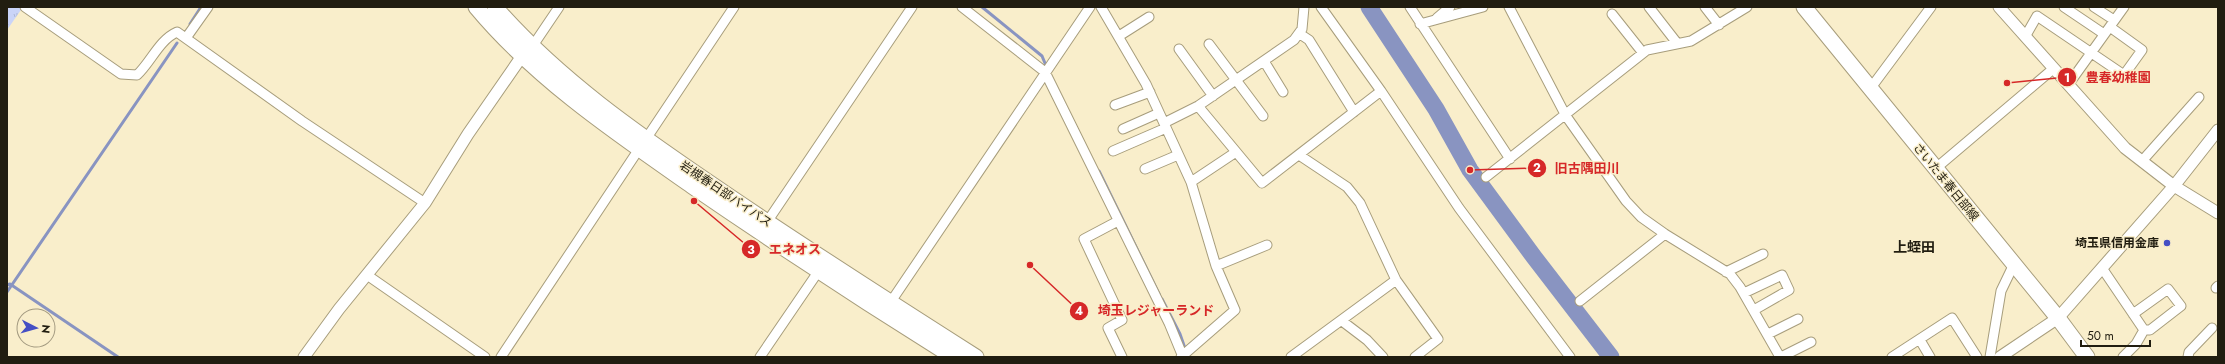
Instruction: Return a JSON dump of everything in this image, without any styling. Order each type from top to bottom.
[{"type":"main road","name":"岩槻春日部バイパス","points":[[476,7],[608,127],[642,144],[767,222],[890,303],[976,357]]},
{"type":"main road","name":"岩槻春日部バイパス","points":[[495,7],[527,52]]},
{"type":"main road","name":"さいたま春日部線","points":[[1804,7],[2058,318],[2087,357]]},
{"type":"main road","name":"岩槻春日部バイパス","points":[[642,144],[818,272],[949,356]]},
{"type":"street","points":[[25,7],[121,74],[137,74],[145,67],[168,36],[177,32],[302,121],[425,203]]},
{"type":"street","points":[[186,38],[208,7]]},
{"type":"street","points":[[304,357],[425,203],[468,134],[560,7]]},
{"type":"street","points":[[501,357],[734,7]]},
{"type":"street","points":[[767,222],[912,7]]},
{"type":"street","points":[[962,7],[1044,72],[1118,221],[1182,357],[1235,310],[1216,266],[1191,182],[1150,92],[1101,7]]},
{"type":"street","points":[[890,303],[1044,72],[1090,7]]},
{"type":"street","points":[[1114,150],[1165,126],[1198,106],[1264,61],[1300,34],[1304,7]]},
{"type":"street","points":[[1321,7],[1381,91],[1459,208],[1570,357]]},
{"type":"street","points":[[1410,7],[1510,159]]},
{"type":"street","points":[[1434,20],[1450,7]]},
{"type":"street","points":[[1420,24],[1483,7]]},
{"type":"street","points":[[1509,7],[1566,116],[1626,201],[1641,217],[1665,234],[1730,274],[1744,293],[1781,357],[1811,342]]},
{"type":"street","points":[[1649,7],[1677,43]]},
{"type":"street","points":[[1705,7],[1718,24]]},
{"type":"street","points":[[1870,89],[1931,7]]},
{"type":"street","points":[[1999,7],[2125,148],[2174,186],[2217,212]]},
{"type":"street","points":[[2025,37],[2037,16],[2124,75],[2142,50],[2109,27],[2064,7]]},
{"type":"street","points":[[2094,7],[2109,27]]},
{"type":"street","points":[[2068,85],[2124,7]]},
{"type":"street","points":[[1486,177],[1566,116],[1647,50],[1691,41],[1745,8]]},
{"type":"street","points":[[1612,14],[1643,53]]},
{"type":"street","points":[[1118,36],[1149,17]]},
{"type":"street","points":[[1300,34],[1309,40],[1354,112]]},
{"type":"street","points":[[1209,44],[1263,116]]},
{"type":"street","points":[[1180,49],[1213,96]]},
{"type":"street","points":[[1264,61],[1283,92]]},
{"type":"street","points":[[1935,169],[2053,68]]},
{"type":"street","points":[[1198,106],[1262,183],[1381,91]]},
{"type":"street","points":[[1115,105],[1150,92]]},
{"type":"street","points":[[2142,161],[2198,97]]},
{"type":"street","points":[[1123,129],[1159,113]]},
{"type":"street","points":[[2000,357],[2058,318],[2174,186],[2218,130]]},
{"type":"street","points":[[1191,182],[1236,152]]},
{"type":"street","points":[[1299,154],[1347,188],[1360,203],[1396,280],[1438,339],[1415,357]]},
{"type":"street","points":[[1145,169],[1178,155]]},
{"type":"street","points":[[1118,221],[1084,239],[1122,320],[1108,328],[1122,357]]},
{"type":"street","points":[[1580,300],[1665,234]]},
{"type":"street","points":[[1216,266],[1267,245]]},
{"type":"street","points":[[1726,272],[1763,254]]},
{"type":"street","points":[[1990,357],[2001,291],[2014,264]]},
{"type":"street","points":[[2102,268],[2144,330]]},
{"type":"street","points":[[760,357],[818,272]]},
{"type":"street","points":[[367,275],[485,357]]},
{"type":"street","points":[[1744,293],[1782,275],[1789,290],[1754,310]]},
{"type":"street","points":[[1292,357],[1396,280]]},
{"type":"street","points":[[2133,314],[2168,289],[2181,306],[2150,330],[2144,330]]},
{"type":"street","points":[[1892,357],[1952,318],[1978,357]]},
{"type":"street","points":[[1768,334],[1798,320]]},
{"type":"street","points":[[1342,321],[1367,340],[1383,357]]},
{"type":"street","points":[[2188,357],[2189,352],[2212,328]]},
{"type":"street","points":[[2123,357],[2136,344],[2144,330]]},
{"type":"street","points":[[1920,340],[1930,357]]},
{"type":"green space","points":[[7,7],[23,7],[7,30]]},
{"type":"waterway","points":[[190,24],[201,7]]},
{"type":"waterway","points":[[982,7],[1042,56],[1047,68]]},
{"type":"waterway","points":[[1369,7],[1436,109],[1470,170],[1534,257],[1611,357]]},
{"type":"waterway","points":[[7,292],[177,43]]},
{"type":"waterway","points":[[1099,171],[1159,294]]},
{"type":"waterway","points":[[7,285],[10,284],[118,357]]},
{"type":"waterway","points":[[1162,299],[1180,334],[1188,357]]},
{"type":"place","name":"豊春幼稚園","points":[[2007,83]]},
{"type":"place","name":"旧古隅田川","points":[[1470,170]]},
{"type":"place","name":"エネオス","points":[[694,201]]},
{"type":"place","name":"埼玉県信用金庫","points":[[2167,243]]},
{"type":"place","name":"埼玉レジャーランド","points":[[1030,265]]},
{"type":"district","name":"上蛭田","points":[[1914,247]]}]
